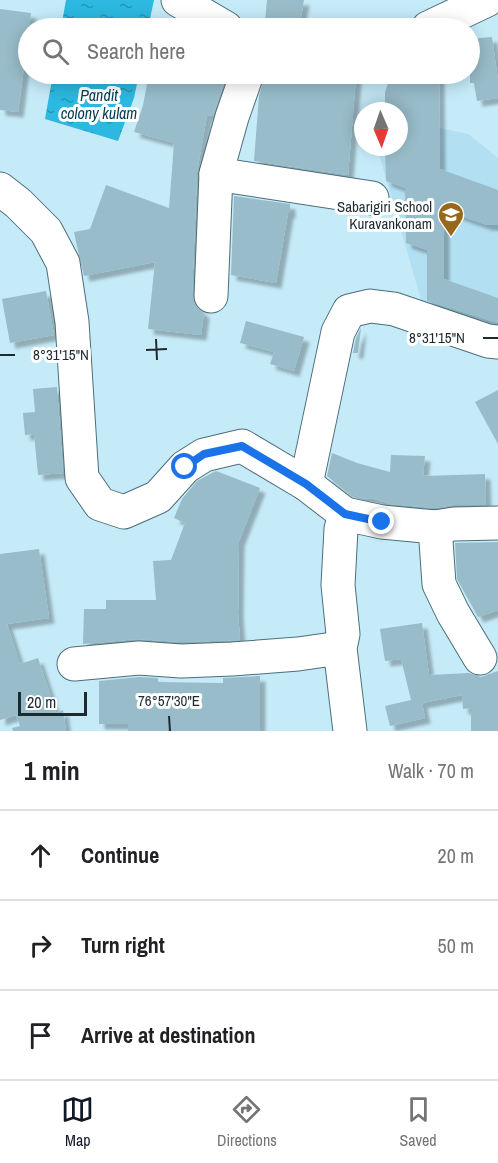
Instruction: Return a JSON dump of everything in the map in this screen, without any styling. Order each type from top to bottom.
[{"type":"street","points":[[178,0],[217,16]]},
{"type":"street","points":[[449,18],[487,0]]},
{"type":"street","points":[[211,296],[216,174],[244,84]]},
{"type":"street","points":[[216,174],[372,198]]},
{"type":"street","points":[[0,189],[46,231],[63,263],[72,322],[82,478],[99,504],[124,512],[158,497],[185,467],[204,454],[242,446],[306,484],[345,514],[382,522],[435,527],[498,523]]},
{"type":"street","points":[[306,484],[338,332],[349,311],[370,306],[394,309],[488,341],[498,342]]},
{"type":"street","points":[[345,514],[341,530],[338,585],[343,634],[340,648],[350,731]]},
{"type":"street","points":[[435,527],[439,584],[453,613],[480,658]]},
{"type":"street","points":[[74,664],[139,658],[181,661],[232,659],[340,648]]},
{"type":"shaded area","name":"Sabarigiri School Kuravankonam","points":[[413,122],[468,134],[498,158],[498,344],[426,317],[380,156],[408,156],[408,131]]},
{"type":"water","points":[[66,0],[154,0],[150,18],[63,18]]},
{"type":"water","name":"Pandit colony kulam","points":[[51,84],[137,84],[118,141],[45,119]]},
{"type":"building","points":[[267,0],[304,0],[301,18],[265,18]]},
{"type":"building","points":[[0,9],[31,13],[30,18],[18,18],[18,84],[22,84],[18,112],[0,110]]},
{"type":"building","points":[[492,37],[498,98],[477,101],[474,84],[480,84],[480,38]]},
{"type":"building","points":[[147,84],[224,84],[213,116],[207,115],[197,172],[192,295],[195,305],[204,313],[201,335],[148,329],[155,262],[84,276],[74,232],[90,229],[106,185],[169,208],[174,143],[134,132]]},
{"type":"building","points":[[262,84],[355,84],[348,175],[254,161],[259,96]]},
{"type":"building","points":[[388,84],[439,84],[440,169],[498,190],[498,225],[487,225],[444,210],[444,279],[498,298],[498,323],[427,301],[427,250],[406,243],[405,188],[386,181],[385,156],[408,156],[408,102],[385,102]]},
{"type":"building","points":[[234,196],[290,204],[276,283],[231,275]]},
{"type":"building","points":[[46,291],[54,335],[10,343],[2,299]]},
{"type":"building","points":[[246,321],[304,337],[294,371],[270,364],[274,352],[240,343]]},
{"type":"building","points":[[361,328],[358,353],[353,353],[356,338]]},
{"type":"building","points":[[57,387],[63,473],[38,475],[34,434],[25,435],[23,413],[35,412],[33,389]]},
{"type":"building","points":[[498,390],[498,444],[475,402]]},
{"type":"building","points":[[332,453],[390,472],[391,455],[425,456],[423,476],[485,474],[486,505],[453,505],[434,508],[390,504],[362,498],[346,491],[327,476]]},
{"type":"building","points":[[216,471],[260,488],[239,541],[240,640],[181,642],[137,639],[83,644],[84,609],[106,609],[106,600],[156,600],[153,561],[171,560],[185,523],[174,518],[182,499],[197,481]]},
{"type":"building","points":[[498,542],[498,610],[478,617],[457,579],[455,543]]},
{"type":"building","points":[[39,549],[49,618],[7,624],[20,664],[38,658],[56,713],[63,710],[66,731],[13,731],[12,728],[20,726],[16,715],[0,720],[0,554]]},
{"type":"building","points":[[422,623],[429,675],[469,673],[481,677],[498,671],[498,731],[471,731],[471,708],[463,709],[462,695],[422,703],[425,718],[390,726],[385,706],[411,700],[401,659],[385,661],[380,629]]},
{"type":"building","points":[[260,676],[260,731],[128,731],[128,724],[99,724],[99,681],[139,677],[158,678],[158,682],[223,683],[223,678]]},
{"type":"place","name":"Sabarigiri School Kuravankonam","points":[[451,238]]},
{"type":"route","points":[[185,467],[204,454],[242,446],[306,484],[345,514],[382,522]]}]
